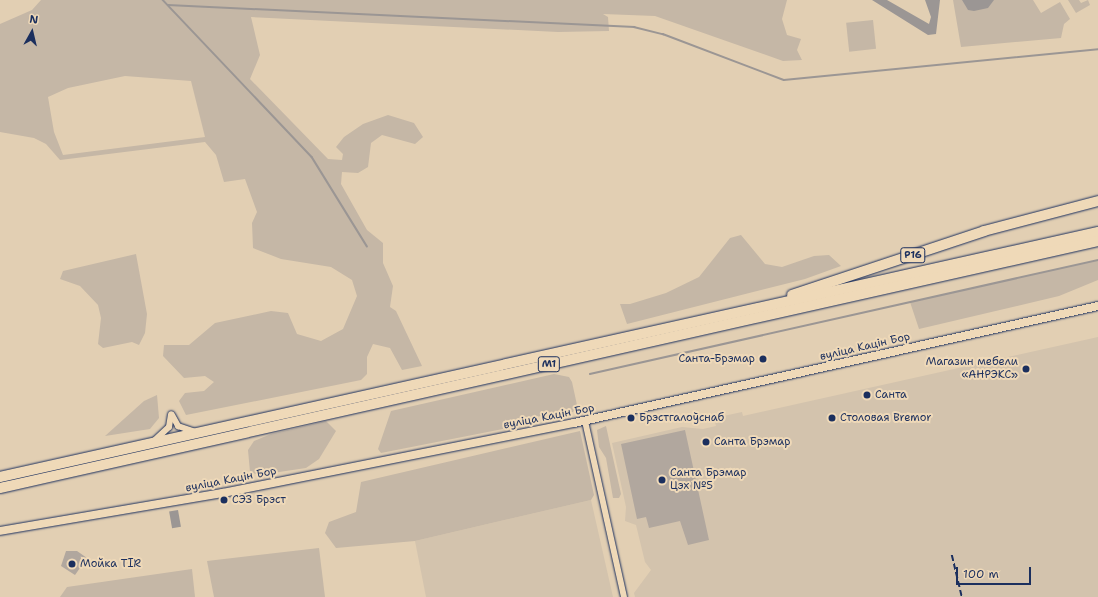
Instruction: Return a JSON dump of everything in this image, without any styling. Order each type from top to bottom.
[{"type":"highway","name":"Р16","points":[[729,315],[984,231],[1098,201]]},
{"type":"highway","name":"М1","points":[[0,477],[203,433],[1098,232]]},
{"type":"highway","name":"М1","points":[[0,488],[1098,241]]},
{"type":"main road","name":"вуліца Кацін Бор","points":[[0,531],[223,493],[585,421],[1098,306]]},
{"type":"street","points":[[148,445],[169,427],[171,414],[183,429],[203,433]]},
{"type":"street","points":[[585,421],[624,597]]},
{"type":"shaded area","points":[[41,0],[787,0],[782,19],[787,35],[801,39],[797,50],[802,60],[783,61],[655,16],[603,14],[608,17],[609,31],[558,32],[251,17],[260,55],[250,79],[328,159],[342,160],[343,154],[336,147],[344,137],[363,124],[388,115],[414,123],[423,137],[415,144],[382,135],[371,143],[368,167],[358,173],[342,172],[341,184],[367,230],[383,243],[383,263],[393,286],[390,307],[396,311],[422,366],[402,370],[390,348],[373,344],[367,357],[367,374],[361,380],[186,415],[179,401],[185,393],[204,391],[214,382],[205,376],[184,378],[163,356],[164,345],[189,345],[215,323],[271,311],[288,313],[297,334],[321,341],[343,329],[357,296],[352,280],[331,267],[281,259],[253,248],[252,223],[257,212],[245,179],[224,182],[216,155],[205,142],[60,160],[46,144],[34,138],[0,132],[0,24],[32,10]],"holes":[[[125,76],[191,81],[205,137],[63,155],[54,132],[48,97],[68,88]]]},
{"type":"shaded area","points":[[872,0],[887,0],[929,24],[931,17],[925,0],[940,0],[936,34],[928,35]]},
{"type":"shaded area","points":[[953,0],[1033,0],[1041,13],[1060,2],[1070,19],[1064,24],[1061,38],[961,47]]},
{"type":"shaded area","points":[[962,0],[994,0],[988,8],[974,11],[968,10]]},
{"type":"shaded area","points":[[1068,0],[1079,0],[1081,3],[1088,0],[1090,5],[1076,13]]},
{"type":"shaded area","points":[[873,20],[876,49],[849,52],[846,23]]},
{"type":"shaded area","points":[[741,235],[765,264],[782,267],[814,256],[829,255],[841,266],[805,279],[627,324],[620,304],[630,304],[666,293],[699,277],[730,238]]},
{"type":"shaded area","points":[[136,254],[147,314],[145,333],[139,345],[132,342],[103,348],[98,344],[101,318],[98,305],[80,286],[60,279],[63,271]]},
{"type":"shaded area","points":[[1098,260],[1098,280],[1059,296],[919,329],[910,302]]},
{"type":"shaded area","name":"Санта Брэмар","points":[[1098,337],[1098,597],[635,597],[634,593],[651,570],[645,562],[636,525],[625,521],[626,507],[612,443],[682,427],[703,429],[716,426],[714,418],[742,412],[743,416]]},
{"type":"shaded area","points":[[554,374],[569,377],[572,382],[577,405],[573,412],[534,417],[508,428],[381,453],[378,449],[391,411]]},
{"type":"shaded area","points":[[157,395],[159,418],[150,429],[105,436],[144,401]]},
{"type":"shaded area","points":[[326,421],[336,431],[319,459],[306,468],[259,475],[250,472],[248,450],[254,441],[271,434]]},
{"type":"shaded area","points":[[606,426],[621,494],[619,498],[613,498],[606,458],[599,447],[597,430]]},
{"type":"shaded area","points":[[580,431],[594,495],[591,500],[415,541],[336,548],[325,533],[329,522],[356,512],[361,482]]},
{"type":"shaded area","points":[[591,500],[613,597],[426,597],[415,541]]},
{"type":"shaded area","points":[[178,510],[181,527],[172,528],[169,512]]},
{"type":"shaded area","points":[[319,548],[325,597],[214,597],[207,561]]},
{"type":"shaded area","points":[[192,569],[195,597],[60,597],[67,587]]},
{"type":"building","name":"Санта Брэмар Цэх №5","points":[[685,430],[709,540],[688,545],[680,521],[649,528],[646,517],[637,519],[621,444]]},
{"type":"building","name":"Мойка TIR","points":[[66,551],[77,551],[87,558],[75,575],[61,566]]},
{"type":"waterway","points":[[163,0],[312,157],[367,246]]},
{"type":"waterway","points":[[168,5],[634,27],[663,34],[784,80],[1098,49]]},
{"type":"waterway","points":[[590,374],[1098,260]]},
{"type":"railway","points":[[952,555],[962,597]]},
{"type":"place","name":"Санта-Брэмар","points":[[763,359]]},
{"type":"place","name":"Магазин мебели «АНРЭКС»","points":[[1026,369]]},
{"type":"place","name":"Санта","points":[[867,395]]},
{"type":"place","name":"Брэстгалоўснаб","points":[[631,418]]},
{"type":"place","name":"Столовая Bremor","points":[[832,418]]},
{"type":"place","name":"Санта Брэмар","points":[[706,442]]},
{"type":"place","name":"Санта Брэмар Цэх №5","points":[[662,480]]},
{"type":"place","name":"СЭЗ Брэст","points":[[224,500]]},
{"type":"place","name":"Мойка TIR","points":[[72,564]]}]
